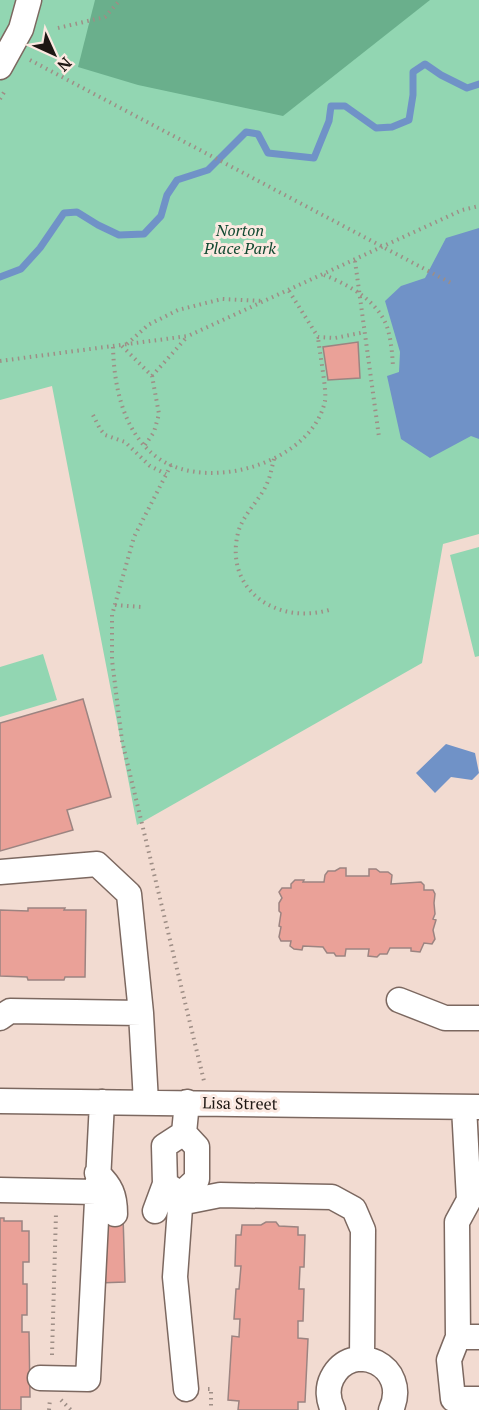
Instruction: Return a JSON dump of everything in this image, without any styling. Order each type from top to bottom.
[{"type":"street","points":[[0,67],[21,29],[29,0]]},
{"type":"street","points":[[0,872],[97,864],[129,894],[141,1013],[146,1102]]},
{"type":"street","points":[[399,1000],[445,1018],[479,1018]]},
{"type":"street","points":[[0,1018],[10,1011],[141,1013]]},
{"type":"street","name":"Lisa Street","points":[[0,1101],[471,1107]]},
{"type":"street","points":[[45,1378],[88,1379],[102,1102]]},
{"type":"street","points":[[186,1389],[176,1277],[175,1194],[164,1146],[184,1133],[199,1103]]},
{"type":"street","points":[[471,1107],[474,1200],[457,1222],[468,1337],[449,1360],[453,1399],[479,1399]]},
{"type":"street","points":[[155,1211],[197,1179],[197,1147],[184,1133]]},
{"type":"street","points":[[0,1190],[57,1191],[97,1183],[113,1191],[115,1214]]},
{"type":"street","points":[[175,1194],[332,1197],[354,1209],[363,1230],[362,1359]]},
{"type":"street","points":[[333,1410],[328,1394],[334,1373],[351,1361],[362,1359],[384,1366],[392,1376],[396,1386],[396,1398],[392,1410]]},
{"type":"path","points":[[58,28],[105,17],[120,0]]},
{"type":"path","points":[[35,62],[451,283]]},
{"type":"path","points":[[0,361],[188,336],[462,210],[479,206]]},
{"type":"path","points":[[355,261],[379,437]]},
{"type":"path","points":[[324,275],[344,283],[378,311],[386,324],[393,366]]},
{"type":"path","points":[[113,347],[114,369],[126,417],[140,440],[160,459],[181,469],[204,473],[232,472],[274,458],[297,444],[314,424],[325,400],[318,337],[289,291]]},
{"type":"path","points":[[124,345],[148,325],[178,310],[222,299],[267,301]]},
{"type":"path","points":[[318,337],[335,338],[365,332]]},
{"type":"path","points":[[152,376],[188,336]]},
{"type":"path","points":[[124,345],[152,376],[159,414],[154,432],[145,445]]},
{"type":"path","points":[[93,415],[105,435],[125,442],[150,466],[166,474]]},
{"type":"path","points":[[274,458],[267,483],[238,531],[235,550],[239,570],[248,589],[263,603],[281,611],[301,614],[328,610]]},
{"type":"path","points":[[171,465],[134,537],[112,615],[112,660],[122,741],[187,1018],[199,1103]]},
{"type":"path","points":[[115,605],[142,608]]},
{"type":"path","points":[[49,1410],[45,1378],[57,1191]]},
{"type":"green space","name":"Norton Place Park","points":[[0,0],[479,0],[479,534],[443,544],[422,663],[137,825],[52,386],[0,400]]},
{"type":"green space","points":[[95,0],[430,0],[283,116],[138,85],[78,67]]},
{"type":"green space","points":[[479,547],[479,656],[475,657],[450,555]]},
{"type":"green space","points":[[43,654],[57,700],[0,717],[0,667]]},
{"type":"water","points":[[479,228],[479,439],[471,436],[430,458],[401,439],[387,376],[399,372],[400,352],[385,301],[401,286],[425,278],[446,238]]},
{"type":"water","points":[[446,744],[475,753],[479,773],[472,780],[451,777],[435,793],[416,773]]},
{"type":"building","points":[[358,342],[360,378],[328,380],[323,347]]},
{"type":"building","points":[[83,699],[111,797],[67,810],[73,830],[0,851],[0,723]]},
{"type":"building","points":[[346,868],[346,876],[369,876],[369,869],[376,869],[392,875],[391,884],[421,882],[424,890],[433,890],[435,914],[433,919],[436,920],[433,930],[435,939],[432,944],[424,943],[420,952],[411,951],[411,948],[390,948],[387,954],[380,954],[377,957],[368,956],[369,949],[346,949],[345,956],[336,956],[334,953],[327,953],[323,947],[303,946],[302,950],[294,949],[290,946],[291,941],[281,941],[279,903],[282,898],[279,892],[282,888],[291,888],[295,880],[324,882],[328,871]]},
{"type":"building","points":[[28,908],[86,910],[85,977],[65,977],[64,980],[28,980],[27,977],[0,976],[0,910],[28,911]]},
{"type":"building","points":[[101,1213],[123,1215],[125,1282],[98,1283]]},
{"type":"building","points":[[0,1218],[4,1218],[4,1221],[22,1221],[22,1231],[29,1231],[29,1262],[23,1262],[23,1284],[27,1284],[27,1315],[22,1315],[22,1332],[29,1332],[30,1397],[21,1397],[21,1410],[0,1410]]},
{"type":"building","points":[[266,1222],[276,1222],[279,1226],[298,1227],[298,1235],[305,1235],[304,1267],[300,1267],[299,1289],[304,1289],[303,1321],[298,1321],[298,1338],[308,1339],[305,1402],[298,1402],[298,1410],[238,1410],[239,1401],[228,1400],[232,1336],[239,1337],[240,1319],[234,1319],[236,1289],[239,1289],[241,1266],[235,1266],[236,1235],[241,1235],[242,1225],[261,1225]]},
{"type":"waterway","points":[[0,277],[21,269],[40,248],[64,213],[77,212],[119,235],[144,234],[161,216],[167,195],[177,180],[208,170],[246,132],[258,134],[268,153],[314,158],[329,121],[331,106],[345,106],[376,128],[392,127],[409,120],[413,95],[413,72],[425,64],[467,88],[479,84]]}]
